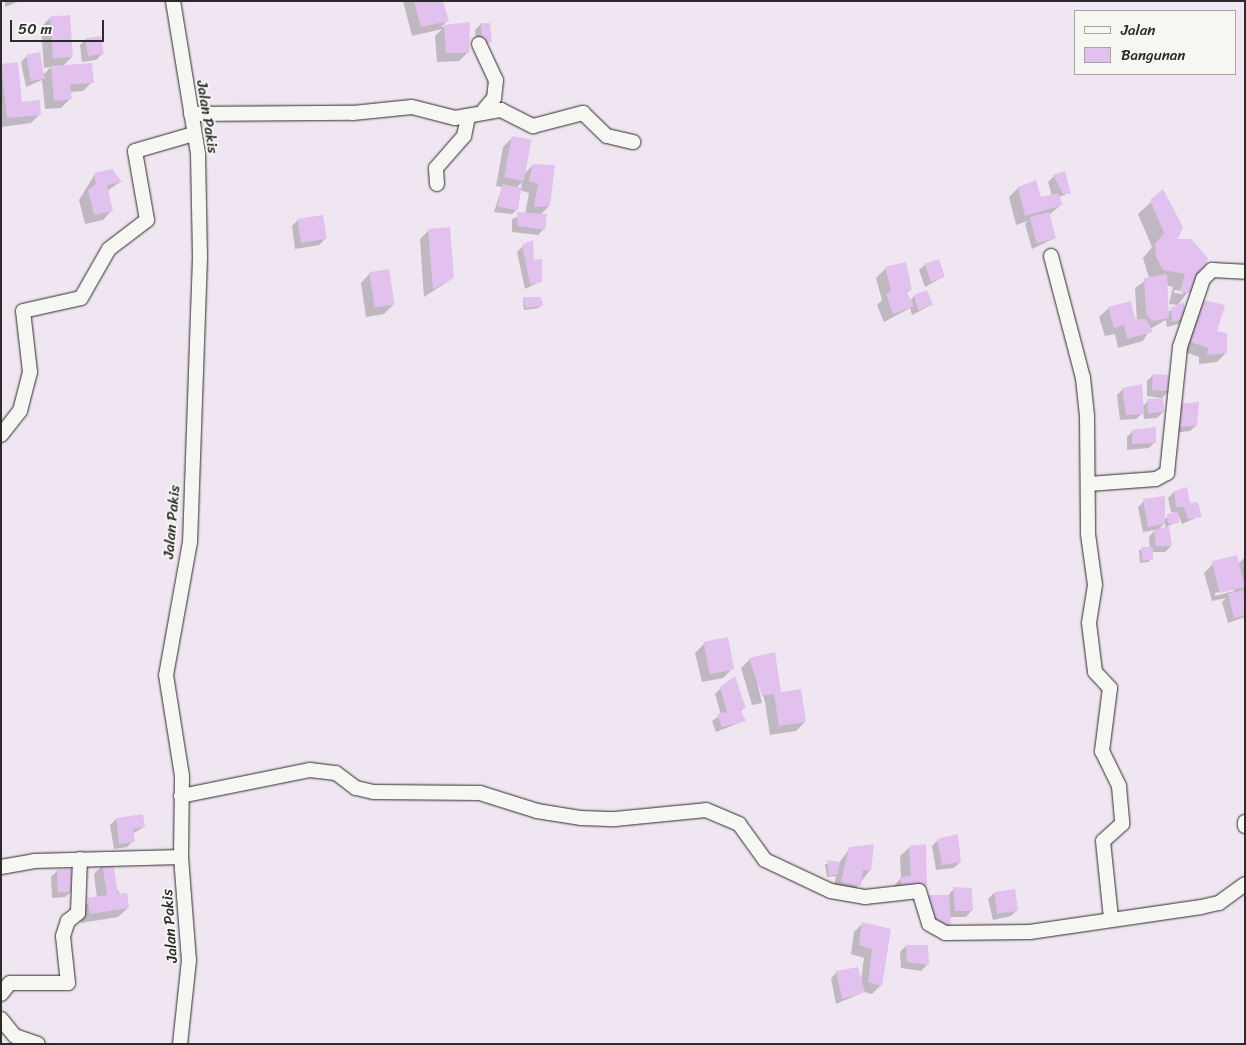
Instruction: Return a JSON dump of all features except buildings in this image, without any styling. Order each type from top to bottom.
[{"type":"street","name":"Jalan Pakis","points":[[173,1],[194,134],[200,257],[190,542],[166,675],[182,796],[181,857],[190,960],[180,1044]]},
{"type":"street","points":[[478,44],[496,80],[494,98],[484,110]]},
{"type":"street","points":[[191,114],[353,113],[412,107],[455,118],[468,117],[484,110],[501,110],[533,126],[584,113],[607,136],[633,142]]},
{"type":"street","points":[[437,184],[436,168],[464,136],[468,117]]},
{"type":"street","points":[[1,435],[20,411],[30,372],[23,311],[81,298],[109,250],[147,220],[135,151],[194,134]]},
{"type":"street","points":[[1051,256],[1083,378],[1090,484],[1088,534],[1095,585],[1089,623],[1095,672],[1110,688],[1102,751],[1118,786],[1122,824],[1103,840],[1111,920]]},
{"type":"street","points":[[1090,484],[1156,478],[1167,473],[1180,347],[1203,279],[1212,270],[1245,272]]},
{"type":"street","points":[[182,796],[310,770],[336,773],[356,788],[374,792],[480,793],[537,811],[581,818],[615,819],[697,809],[739,824],[765,860],[831,891],[865,897],[919,891],[929,924],[937,930],[1005,934],[1111,920],[1219,903],[1245,884]]},
{"type":"street","points":[[1,867],[80,859],[181,857]]},
{"type":"street","points":[[1,994],[10,984],[68,983],[63,936],[68,921],[78,913],[80,859]]},
{"type":"street","points":[[1,1019],[14,1036],[38,1044]]}]
